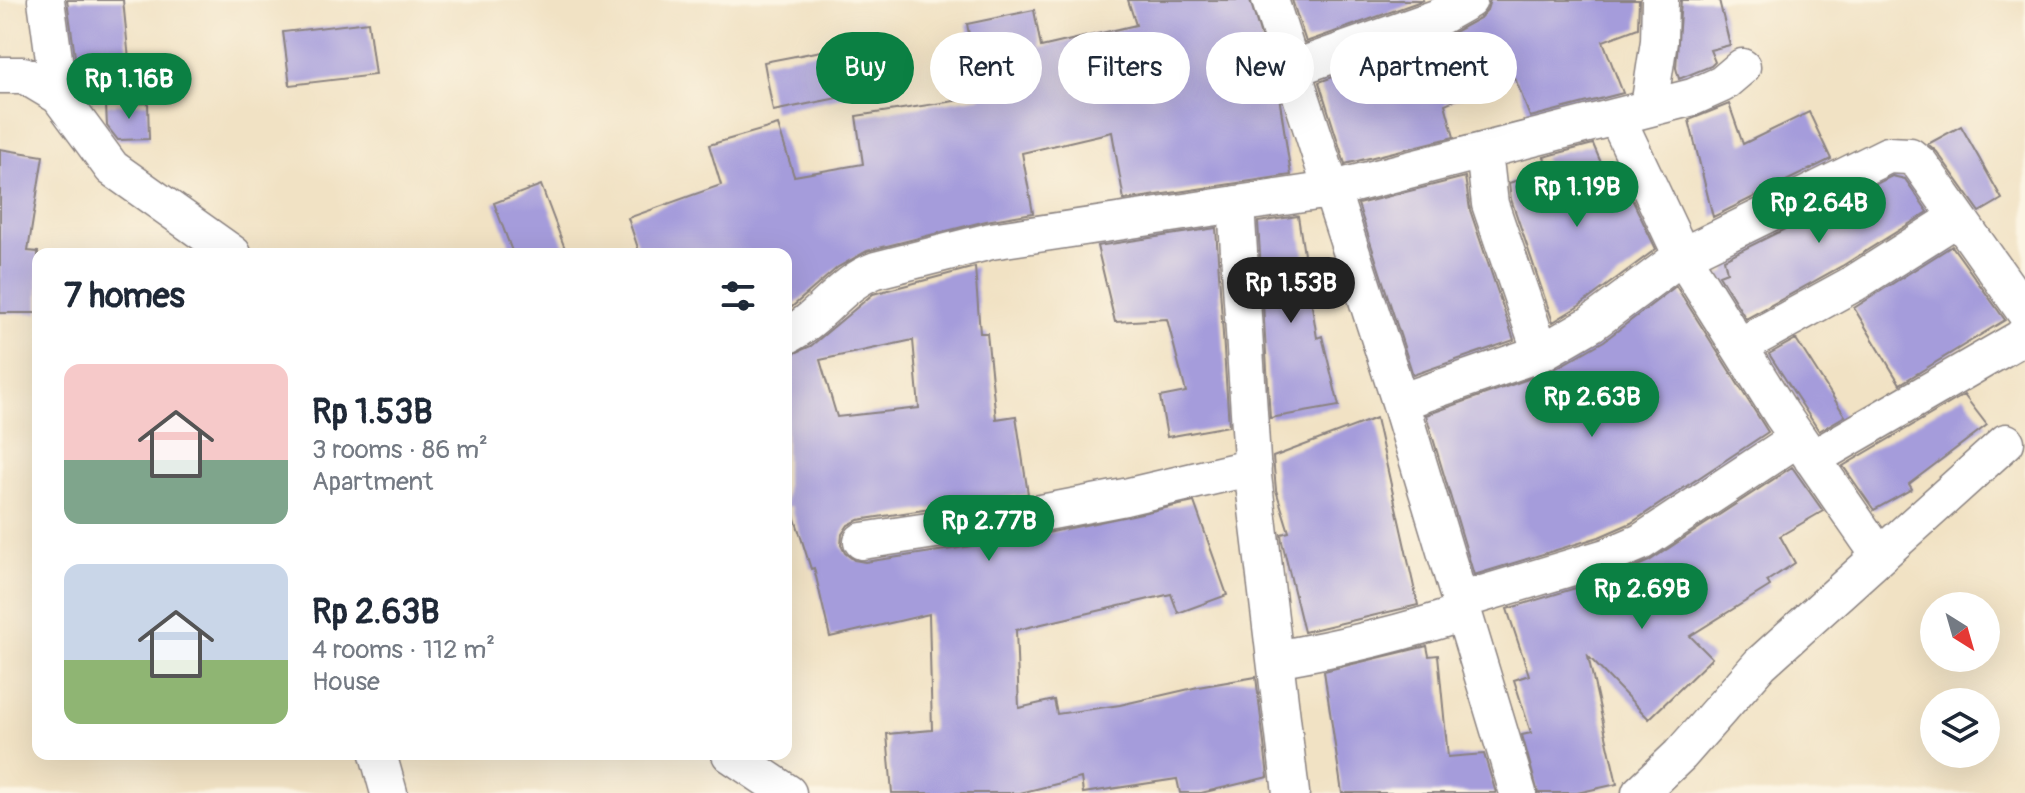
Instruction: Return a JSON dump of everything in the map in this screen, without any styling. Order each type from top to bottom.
[{"type":"street","points":[[46,0],[59,96]]},
{"type":"street","points":[[1270,0],[1280,32]]},
{"type":"street","points":[[1314,61],[1439,17],[1469,0]]},
{"type":"street","points":[[1660,0],[1659,41],[1633,113],[1682,256],[1805,448],[1879,555]]},
{"type":"street","points":[[792,333],[812,321],[860,276],[876,270],[991,241],[1330,190],[1693,97],[1722,84],[1742,67]]},
{"type":"street","points":[[0,75],[24,75],[59,96],[112,168],[225,248]]},
{"type":"street","points":[[1303,104],[1400,402],[1518,793]]},
{"type":"street","points":[[1484,151],[1490,204],[1541,353]]},
{"type":"street","points":[[1400,402],[1541,353],[1591,324],[1682,256],[1888,155],[1910,156],[1920,164],[2025,312]]},
{"type":"street","points":[[1236,204],[1253,467],[1291,793]]},
{"type":"street","points":[[1740,346],[1853,284],[1957,218]]},
{"type":"street","points":[[1275,659],[1395,635],[1460,607],[1641,542],[1805,448],[2025,333]]},
{"type":"street","points":[[1640,793],[1680,755],[1760,664],[2006,442]]},
{"type":"street","points":[[862,541],[1110,500],[1253,467]]},
{"type":"street","points":[[380,760],[389,793]]},
{"type":"street","points":[[739,760],[788,793]]},
{"type":"building","points":[[67,0],[123,0],[131,80],[79,85]]},
{"type":"building","points":[[1128,0],[1250,0],[1260,32],[1206,32],[1206,104],[1280,104],[1291,175],[1124,200],[1112,132],[1022,153],[1033,213],[986,221],[867,251],[838,267],[792,307],[792,248],[638,248],[628,218],[721,185],[709,145],[778,125],[794,176],[863,164],[856,116],[935,104],[1042,104],[1042,47],[1058,43],[1058,104],[1190,104],[1190,32],[1106,32],[1136,25]]},
{"type":"building","points":[[1292,0],[1424,0],[1314,39],[1314,32],[1303,32]]},
{"type":"building","points":[[1490,0],[1639,0],[1638,28],[1603,41],[1623,93],[1530,117],[1517,83],[1517,32],[1454,32],[1480,18]]},
{"type":"building","points":[[1681,0],[1719,0],[1730,45],[1710,50],[1715,62],[1711,66],[1679,79],[1676,68]]},
{"type":"building","points":[[1034,10],[1038,32],[969,32],[967,24]]},
{"type":"building","points":[[368,22],[375,75],[290,85],[283,32]]},
{"type":"building","points":[[816,52],[816,102],[773,111],[764,62]]},
{"type":"building","points":[[1330,78],[1330,104],[1445,104],[1454,137],[1345,164],[1319,82]]},
{"type":"building","points":[[148,103],[149,139],[118,140],[107,126],[106,105]]},
{"type":"building","points":[[1729,104],[1743,144],[1809,112],[1831,159],[1713,217],[1689,120]]},
{"type":"building","points":[[1961,126],[2002,199],[1980,212],[1928,144]]},
{"type":"building","points":[[1593,144],[1618,203],[1630,195],[1656,249],[1553,322],[1511,199],[1509,183],[1549,170],[1544,157]]},
{"type":"building","points":[[0,149],[43,156],[28,251],[32,251],[32,313],[0,313]]},
{"type":"building","points":[[1892,176],[1905,179],[1928,212],[1842,266],[1746,319],[1719,275],[1727,272],[1724,259]]},
{"type":"building","points":[[1465,177],[1470,210],[1514,340],[1413,375],[1358,204]]},
{"type":"building","points":[[541,185],[565,248],[511,248],[494,203]]},
{"type":"building","points":[[1298,216],[1317,338],[1322,336],[1339,406],[1270,418],[1258,222]]},
{"type":"building","points":[[1216,228],[1229,426],[1167,437],[1160,397],[1186,392],[1167,319],[1115,322],[1097,246]]},
{"type":"building","points":[[1952,246],[2005,320],[1900,384],[1854,308]]},
{"type":"building","points":[[975,267],[980,333],[987,333],[996,419],[1016,416],[1028,494],[858,520],[848,525],[842,534],[841,545],[845,553],[854,560],[865,562],[1019,539],[1194,502],[1227,595],[1178,613],[1171,594],[1016,630],[1019,708],[1054,700],[1057,714],[1120,705],[1256,677],[1268,777],[1201,793],[1180,793],[1177,779],[1083,793],[1081,778],[1020,793],[892,793],[887,734],[932,730],[929,614],[830,637],[814,568],[811,569],[792,509],[792,354],[811,346],[873,294]],"holes":[[[913,340],[919,408],[837,417],[820,360]]]},
{"type":"building","points":[[1676,286],[1768,432],[1631,523],[1599,537],[1474,575],[1426,415],[1551,371],[1604,341]]},
{"type":"building","points":[[1796,339],[1845,416],[1819,431],[1769,354]]},
{"type":"building","points":[[1964,395],[1987,425],[1909,484],[1912,489],[1874,510],[1843,466]]},
{"type":"building","points":[[1376,418],[1418,605],[1304,632],[1282,542],[1281,534],[1289,532],[1276,490],[1273,457]]},
{"type":"building","points":[[1792,467],[1823,511],[1780,536],[1795,563],[1767,581],[1770,586],[1690,636],[1712,658],[1649,719],[1588,656],[1617,784],[1577,793],[1538,793],[1522,735],[1531,733],[1514,680],[1529,675],[1507,609],[1612,577],[1649,561]]},
{"type":"building","points":[[1427,646],[1429,656],[1438,655],[1448,757],[1484,754],[1496,793],[1342,793],[1324,671]]}]
